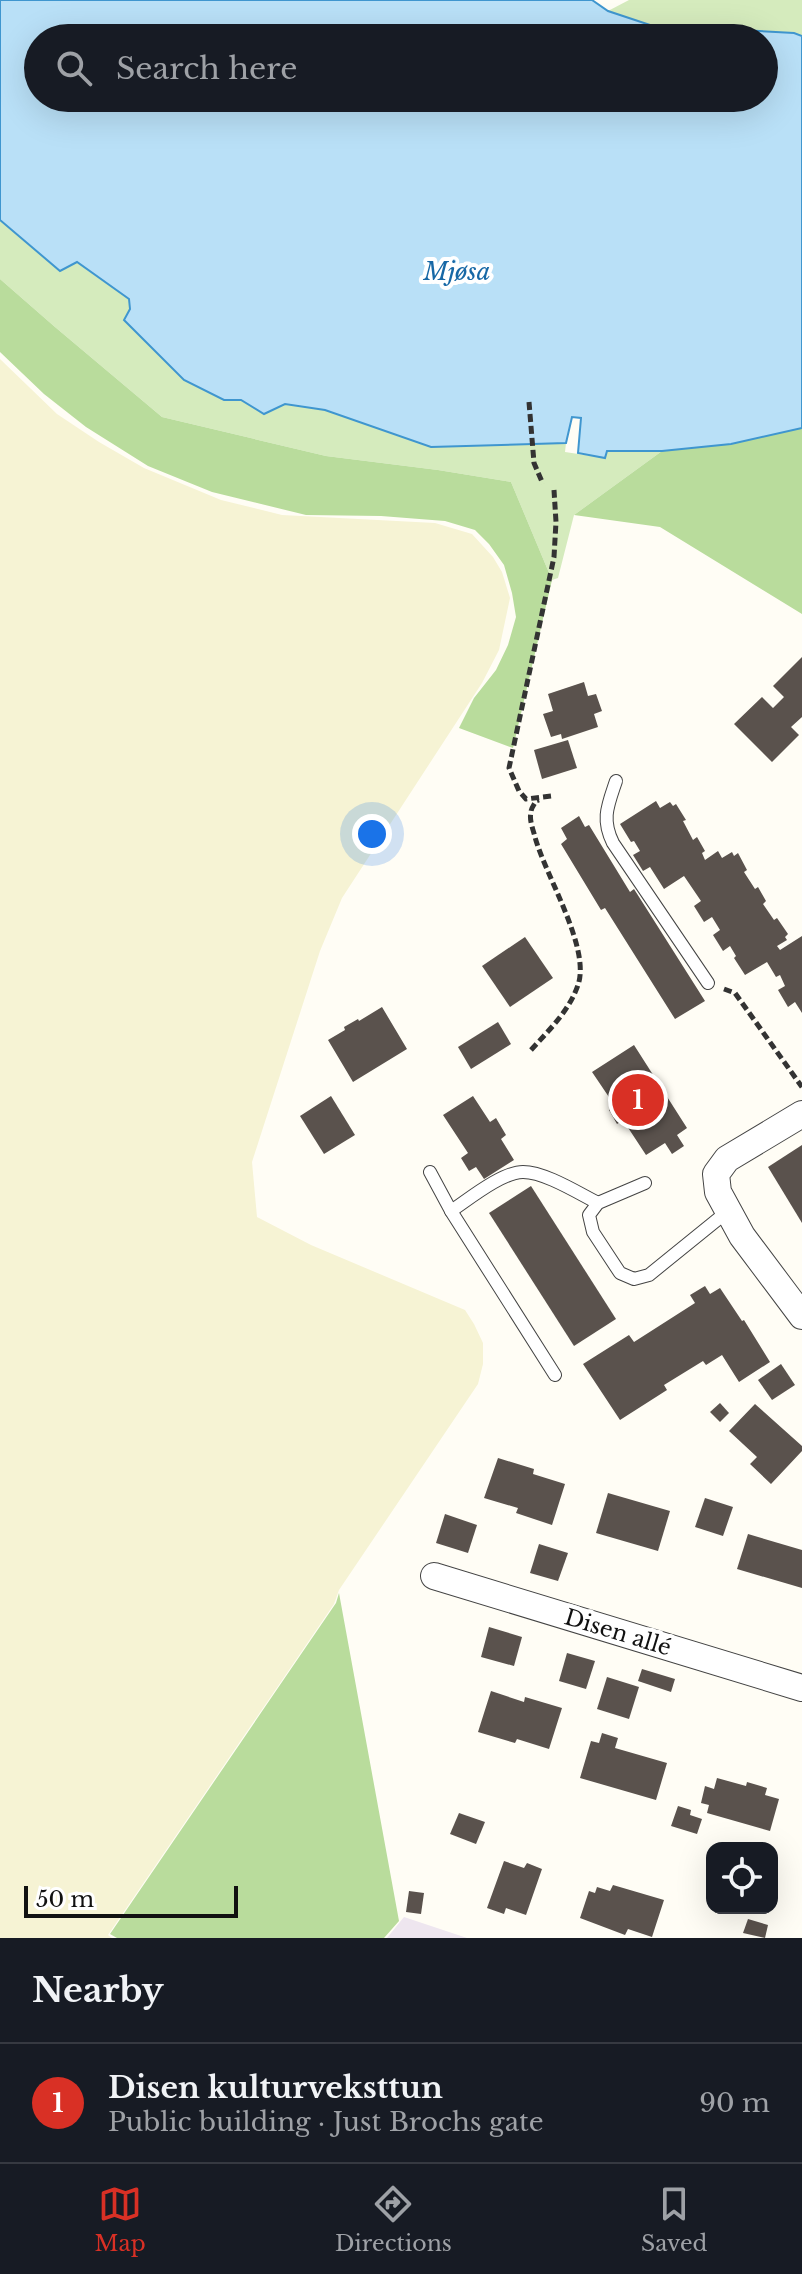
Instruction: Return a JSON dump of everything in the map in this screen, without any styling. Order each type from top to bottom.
[{"type":"street","points":[[802,1114],[727,1159],[716,1174],[718,1192],[742,1236],[802,1316]]},
{"type":"street","name":"Disen allé","points":[[434,1576],[802,1688]]},
{"type":"lane","points":[[616,781],[606,812],[607,830],[708,983]]},
{"type":"lane","points":[[430,1172],[451,1211],[555,1375]]},
{"type":"lane","points":[[451,1211],[499,1180],[521,1172],[543,1177],[598,1203]]},
{"type":"lane","points":[[645,1183],[598,1203],[589,1215],[593,1232],[620,1273],[634,1279],[649,1275],[728,1211]]},
{"type":"path","points":[[529,402],[534,463],[543,484]]},
{"type":"path","points":[[531,1050],[566,1011],[580,982],[580,962],[572,930],[538,850],[531,825],[531,812],[536,801],[551,796],[526,799],[509,768],[554,557],[554,490]]},
{"type":"path","points":[[708,983],[735,993],[802,1087]]},
{"type":"shaded area","points":[[0,359],[57,414],[99,442],[144,468],[221,500],[282,515],[435,523],[472,534],[502,572],[510,598],[499,650],[482,683],[342,898],[320,951],[252,1162],[257,1217],[311,1245],[465,1310],[483,1343],[483,1364],[478,1384],[339,1590],[334,1604],[108,1935],[112,1938],[0,1938]]},
{"type":"shaded area","points":[[404,1917],[467,1938],[387,1938]]},
{"type":"green space","points":[[629,0],[802,0],[802,36],[778,32],[778,24],[647,24],[608,11]]},
{"type":"green space","points":[[0,220],[60,271],[77,262],[123,294],[129,299],[130,309],[223,400],[241,400],[263,414],[285,404],[325,410],[362,422],[477,445],[566,443],[565,452],[605,458],[606,451],[662,451],[574,515],[558,578],[552,580],[511,482],[326,456],[162,417],[0,279]]},
{"type":"green space","points":[[0,279],[162,417],[326,456],[511,482],[552,580],[513,748],[459,728],[474,698],[496,670],[508,645],[516,617],[504,565],[475,530],[445,521],[306,515],[212,492],[148,466],[86,427],[44,394],[0,352]]},
{"type":"green space","points":[[802,428],[802,614],[660,527],[574,515],[662,451],[731,444]]},
{"type":"green space","points":[[339,1593],[399,1921],[384,1938],[117,1938],[110,1934],[336,1603]]},
{"type":"water","name":"Mjøsa","points":[[0,0],[592,0],[608,11],[647,24],[24,24],[24,112],[778,112],[778,32],[802,36],[802,428],[731,444],[662,451],[607,451],[605,458],[578,453],[581,418],[572,417],[566,443],[431,447],[325,410],[285,404],[264,414],[241,400],[224,400],[184,380],[124,320],[130,309],[129,299],[77,262],[60,271],[0,220]]},
{"type":"building","points":[[802,657],[802,717],[791,727],[799,735],[772,762],[734,724],[762,697],[773,708],[784,697],[773,686]]},
{"type":"building","points":[[584,682],[588,696],[596,694],[602,711],[594,714],[598,727],[562,739],[561,734],[551,737],[543,714],[553,711],[548,694]]},
{"type":"building","points":[[568,740],[577,768],[542,779],[534,750]]},
{"type":"building","points":[[656,801],[660,808],[670,802],[673,806],[676,804],[693,840],[697,837],[705,851],[702,853],[705,860],[718,851],[722,858],[732,852],[734,856],[738,853],[747,870],[744,872],[766,901],[763,904],[788,934],[785,937],[787,940],[777,946],[780,950],[802,936],[802,1013],[795,1002],[788,1007],[778,990],[785,986],[780,975],[776,977],[767,962],[745,975],[730,946],[723,951],[713,935],[720,930],[712,917],[704,922],[694,906],[701,901],[684,876],[664,889],[650,867],[643,871],[633,855],[640,851],[620,824]]},
{"type":"building","points":[[579,816],[585,827],[589,825],[630,892],[634,889],[705,1001],[675,1019],[605,908],[601,910],[561,844],[567,839],[561,828]]},
{"type":"building","points":[[525,937],[553,978],[510,1007],[482,966]]},
{"type":"building","points":[[382,1007],[407,1049],[353,1082],[328,1040],[345,1030],[344,1027]]},
{"type":"building","points":[[498,1022],[511,1044],[471,1069],[458,1047]]},
{"type":"building","points":[[634,1045],[687,1128],[677,1135],[684,1146],[672,1154],[665,1143],[646,1155],[623,1120],[617,1124],[609,1110],[615,1106],[592,1072]]},
{"type":"building","points":[[331,1096],[355,1135],[324,1154],[300,1116]]},
{"type":"building","points":[[473,1096],[490,1122],[496,1118],[506,1135],[501,1139],[514,1160],[484,1179],[476,1167],[469,1171],[461,1158],[468,1153],[443,1115]]},
{"type":"building","points":[[802,1145],[802,1223],[768,1167]]},
{"type":"building","points":[[531,1186],[616,1319],[574,1346],[489,1213]]},
{"type":"building","points":[[705,1286],[710,1294],[720,1288],[770,1362],[739,1382],[722,1355],[706,1365],[703,1361],[664,1385],[667,1390],[620,1420],[583,1364],[629,1335],[634,1342],[695,1303],[690,1295]]},
{"type":"building","points":[[781,1364],[795,1385],[772,1400],[758,1380]]},
{"type":"building","points":[[720,1403],[729,1413],[720,1422],[710,1412]]},
{"type":"building","points":[[755,1404],[802,1446],[802,1451],[771,1484],[750,1464],[757,1457],[729,1431]]},
{"type":"building","points":[[498,1458],[534,1469],[533,1474],[565,1484],[552,1525],[516,1513],[518,1508],[484,1498]]},
{"type":"building","points":[[608,1493],[670,1511],[658,1551],[596,1533]]},
{"type":"building","points":[[705,1498],[733,1507],[723,1536],[695,1527]]},
{"type":"building","points":[[445,1514],[477,1525],[468,1553],[436,1543]]},
{"type":"building","points":[[748,1534],[802,1550],[802,1588],[737,1569]]},
{"type":"building","points":[[539,1544],[568,1553],[558,1581],[530,1573]]},
{"type":"building","points":[[489,1627],[522,1637],[514,1666],[481,1657]]},
{"type":"building","points":[[567,1653],[595,1661],[586,1689],[559,1681]]},
{"type":"building","points":[[642,1669],[675,1679],[671,1692],[638,1681]]},
{"type":"building","points":[[607,1677],[639,1687],[629,1719],[597,1709]]},
{"type":"building","points":[[491,1691],[524,1702],[525,1697],[562,1708],[549,1749],[478,1732]]},
{"type":"building","points":[[602,1733],[618,1738],[615,1748],[667,1763],[656,1800],[580,1778],[591,1741],[599,1743]]},
{"type":"building","points":[[717,1778],[767,1788],[765,1795],[779,1799],[770,1831],[707,1813],[709,1805],[701,1803],[705,1786],[714,1789]]},
{"type":"building","points":[[678,1806],[691,1810],[690,1815],[702,1819],[697,1834],[671,1826]]},
{"type":"building","points":[[459,1813],[485,1822],[476,1844],[450,1834]]},
{"type":"building","points":[[504,1861],[524,1868],[527,1863],[542,1869],[526,1915],[506,1908],[504,1914],[487,1908]]},
{"type":"building","points":[[613,1885],[664,1900],[652,1937],[628,1929],[625,1935],[580,1918],[589,1891],[595,1893],[597,1887],[610,1891]]},
{"type":"building","points":[[409,1891],[424,1893],[421,1914],[406,1912]]},
{"type":"building","points":[[748,1919],[768,1925],[765,1938],[743,1933]]},
{"type":"place","name":"Disen kulturveksttun","points":[[638,1100]]}]
